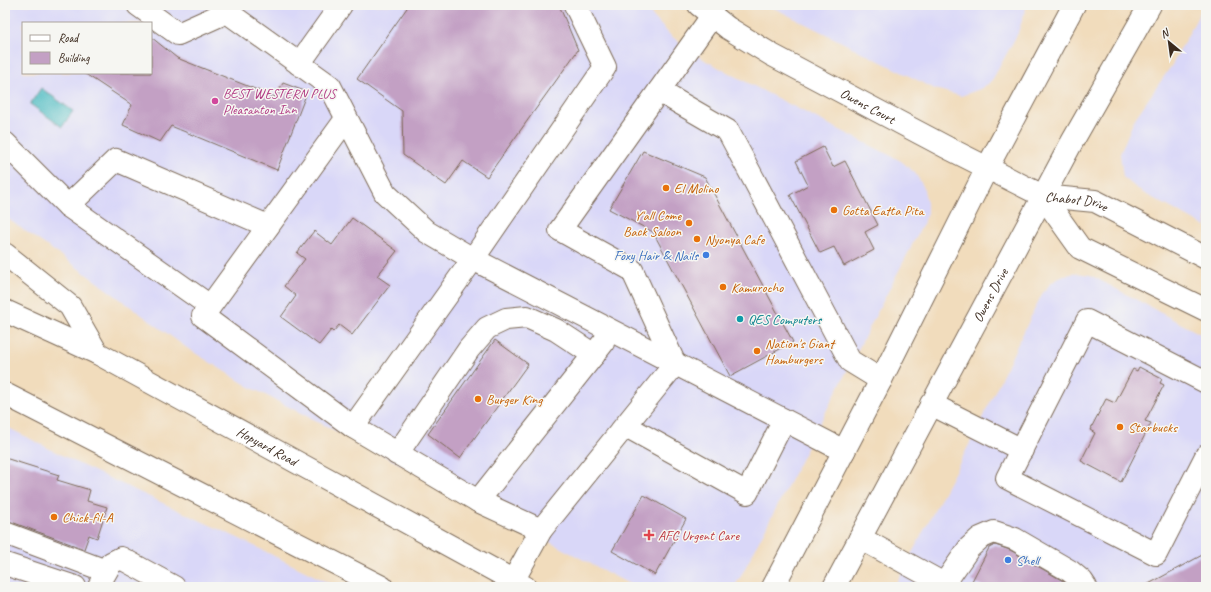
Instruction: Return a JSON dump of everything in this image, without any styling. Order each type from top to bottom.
[{"type":"main road","points":[[138,5],[178,34],[229,8],[299,64],[330,86],[385,193],[427,232],[473,259],[844,451]]},
{"type":"main road","points":[[299,64],[341,5]]},
{"type":"main road","points":[[353,427],[473,259],[605,68],[575,5]]},
{"type":"main road","points":[[773,587],[881,380],[987,168],[1074,5]]},
{"type":"main road","name":"Owens Drive","points":[[834,587],[1072,142],[1150,5]]},
{"type":"main road","points":[[675,364],[632,270],[560,230],[659,91],[706,10]]},
{"type":"main road","name":"Owens Court","points":[[706,10],[728,28],[772,55],[946,147],[1043,196]]},
{"type":"main road","points":[[659,91],[728,131],[850,361],[881,380]]},
{"type":"main road","points":[[346,119],[203,316],[353,427],[478,501],[541,530]]},
{"type":"main road","points":[[5,143],[68,206],[210,306]]},
{"type":"main road","points":[[68,206],[116,160],[268,226]]},
{"type":"main road","name":"Chabot Drive","points":[[1043,196],[1095,201],[1206,258]]},
{"type":"main road","name":"Chabot Drive","points":[[1043,196],[1080,248],[1206,310]]},
{"type":"main road","points":[[5,254],[70,306],[97,353]]},
{"type":"main road","name":"Hopyard Road","points":[[5,311],[97,353],[519,584]]},
{"type":"main road","points":[[397,454],[469,349],[488,328],[506,319],[527,317],[556,330],[594,355]]},
{"type":"main road","points":[[1206,382],[1087,321],[1007,478],[1156,554],[1206,456]]},
{"type":"main road","points":[[478,501],[613,331]]},
{"type":"main road","points":[[519,584],[541,530],[675,364]]},
{"type":"main road","points":[[5,394],[382,587]]},
{"type":"main road","points":[[932,404],[1022,450]]},
{"type":"main road","points":[[626,426],[746,493],[784,420]]},
{"type":"main road","points":[[860,538],[945,585],[969,548],[980,538],[994,532],[1015,539],[1070,571],[1082,581],[1086,587]]},
{"type":"main road","points":[[5,533],[102,579],[111,563],[121,558],[174,587]]},
{"type":"main road","points":[[5,564],[75,587]]},
{"type":"shaded area","points":[[5,5],[642,5],[671,36],[706,61],[901,161],[915,173],[923,186],[927,203],[927,216],[734,587],[635,587],[447,488],[248,386],[187,348],[60,255],[5,217]]},
{"type":"shaded area","points":[[768,5],[1027,5],[1018,33],[991,82],[980,89],[961,96],[935,89]]},
{"type":"shaded area","points":[[1204,5],[1206,5],[1206,227],[1140,191],[1123,177],[1120,154],[1134,120],[1172,65]]},
{"type":"shaded area","points":[[1076,273],[1090,275],[1206,337],[1206,587],[894,587],[970,443],[1042,294],[1051,283],[1063,276]]},
{"type":"shaded area","points":[[5,426],[81,465],[242,540],[337,587],[5,587]]},
{"type":"water","points":[[41,88],[73,111],[62,127],[30,104]]},
{"type":"building","points":[[409,5],[559,5],[578,50],[487,177],[463,161],[446,185],[403,155],[402,111],[357,79]]},
{"type":"building","name":"BEST WESTERN PLUS Pleasanton Inn","points":[[152,38],[177,58],[275,97],[283,83],[307,92],[277,170],[171,126],[160,142],[123,125],[132,105],[86,74],[152,74]]},
{"type":"building","name":"Gotta Eatta Pita","points":[[823,147],[833,167],[845,161],[878,225],[865,232],[874,250],[844,266],[834,247],[820,253],[790,195],[808,185],[796,161]]},
{"type":"building","points":[[643,151],[705,177],[793,342],[730,376],[653,232],[609,209]]},
{"type":"building","points":[[352,218],[397,251],[377,276],[390,285],[352,335],[339,325],[333,332],[331,330],[319,345],[281,317],[296,296],[284,286],[305,259],[297,253],[314,231],[332,245]]},
{"type":"building","name":"Burger King","points":[[495,340],[528,364],[460,458],[428,434]]},
{"type":"building","name":"Starbucks","points":[[1139,367],[1162,379],[1160,383],[1164,385],[1145,421],[1151,423],[1121,482],[1081,461],[1095,433],[1090,430],[1106,399],[1115,403],[1133,369],[1137,371]]},
{"type":"building","name":"Chick-fil-A","points":[[5,458],[59,475],[57,480],[90,490],[87,501],[107,507],[97,538],[89,535],[84,549],[9,521],[5,521]]},
{"type":"building","name":"AFC Urgent Care","points":[[644,495],[686,519],[655,575],[612,551]]},
{"type":"building","name":"Shell","points":[[995,545],[1010,550],[1063,581],[1070,587],[984,587],[972,581],[989,548]]},
{"type":"building","points":[[1206,553],[1206,587],[1143,587]]},
{"type":"place","name":"BEST WESTERN PLUS Pleasanton Inn","points":[[215,101]]},
{"type":"place","name":"El Molino","points":[[666,188]]},
{"type":"place","name":"Gotta Eatta Pita","points":[[834,210]]},
{"type":"place","name":"Y'all Come Back Saloon","points":[[689,223]]},
{"type":"place","name":"Nyonya Cafe","points":[[697,239]]},
{"type":"place","name":"Foxy Hair & Nails","points":[[706,255]]},
{"type":"place","name":"Kamurocho","points":[[723,287]]},
{"type":"place","name":"QES Computers","points":[[740,319]]},
{"type":"place","name":"Nation's Giant Hamburgers","points":[[757,351]]},
{"type":"place","name":"Burger King","points":[[478,399]]},
{"type":"place","name":"Starbucks","points":[[1120,427]]},
{"type":"place","name":"Chick-fil-A","points":[[54,517]]},
{"type":"place","name":"AFC Urgent Care","points":[[649,535]]},
{"type":"place","name":"Shell","points":[[1008,560]]}]
